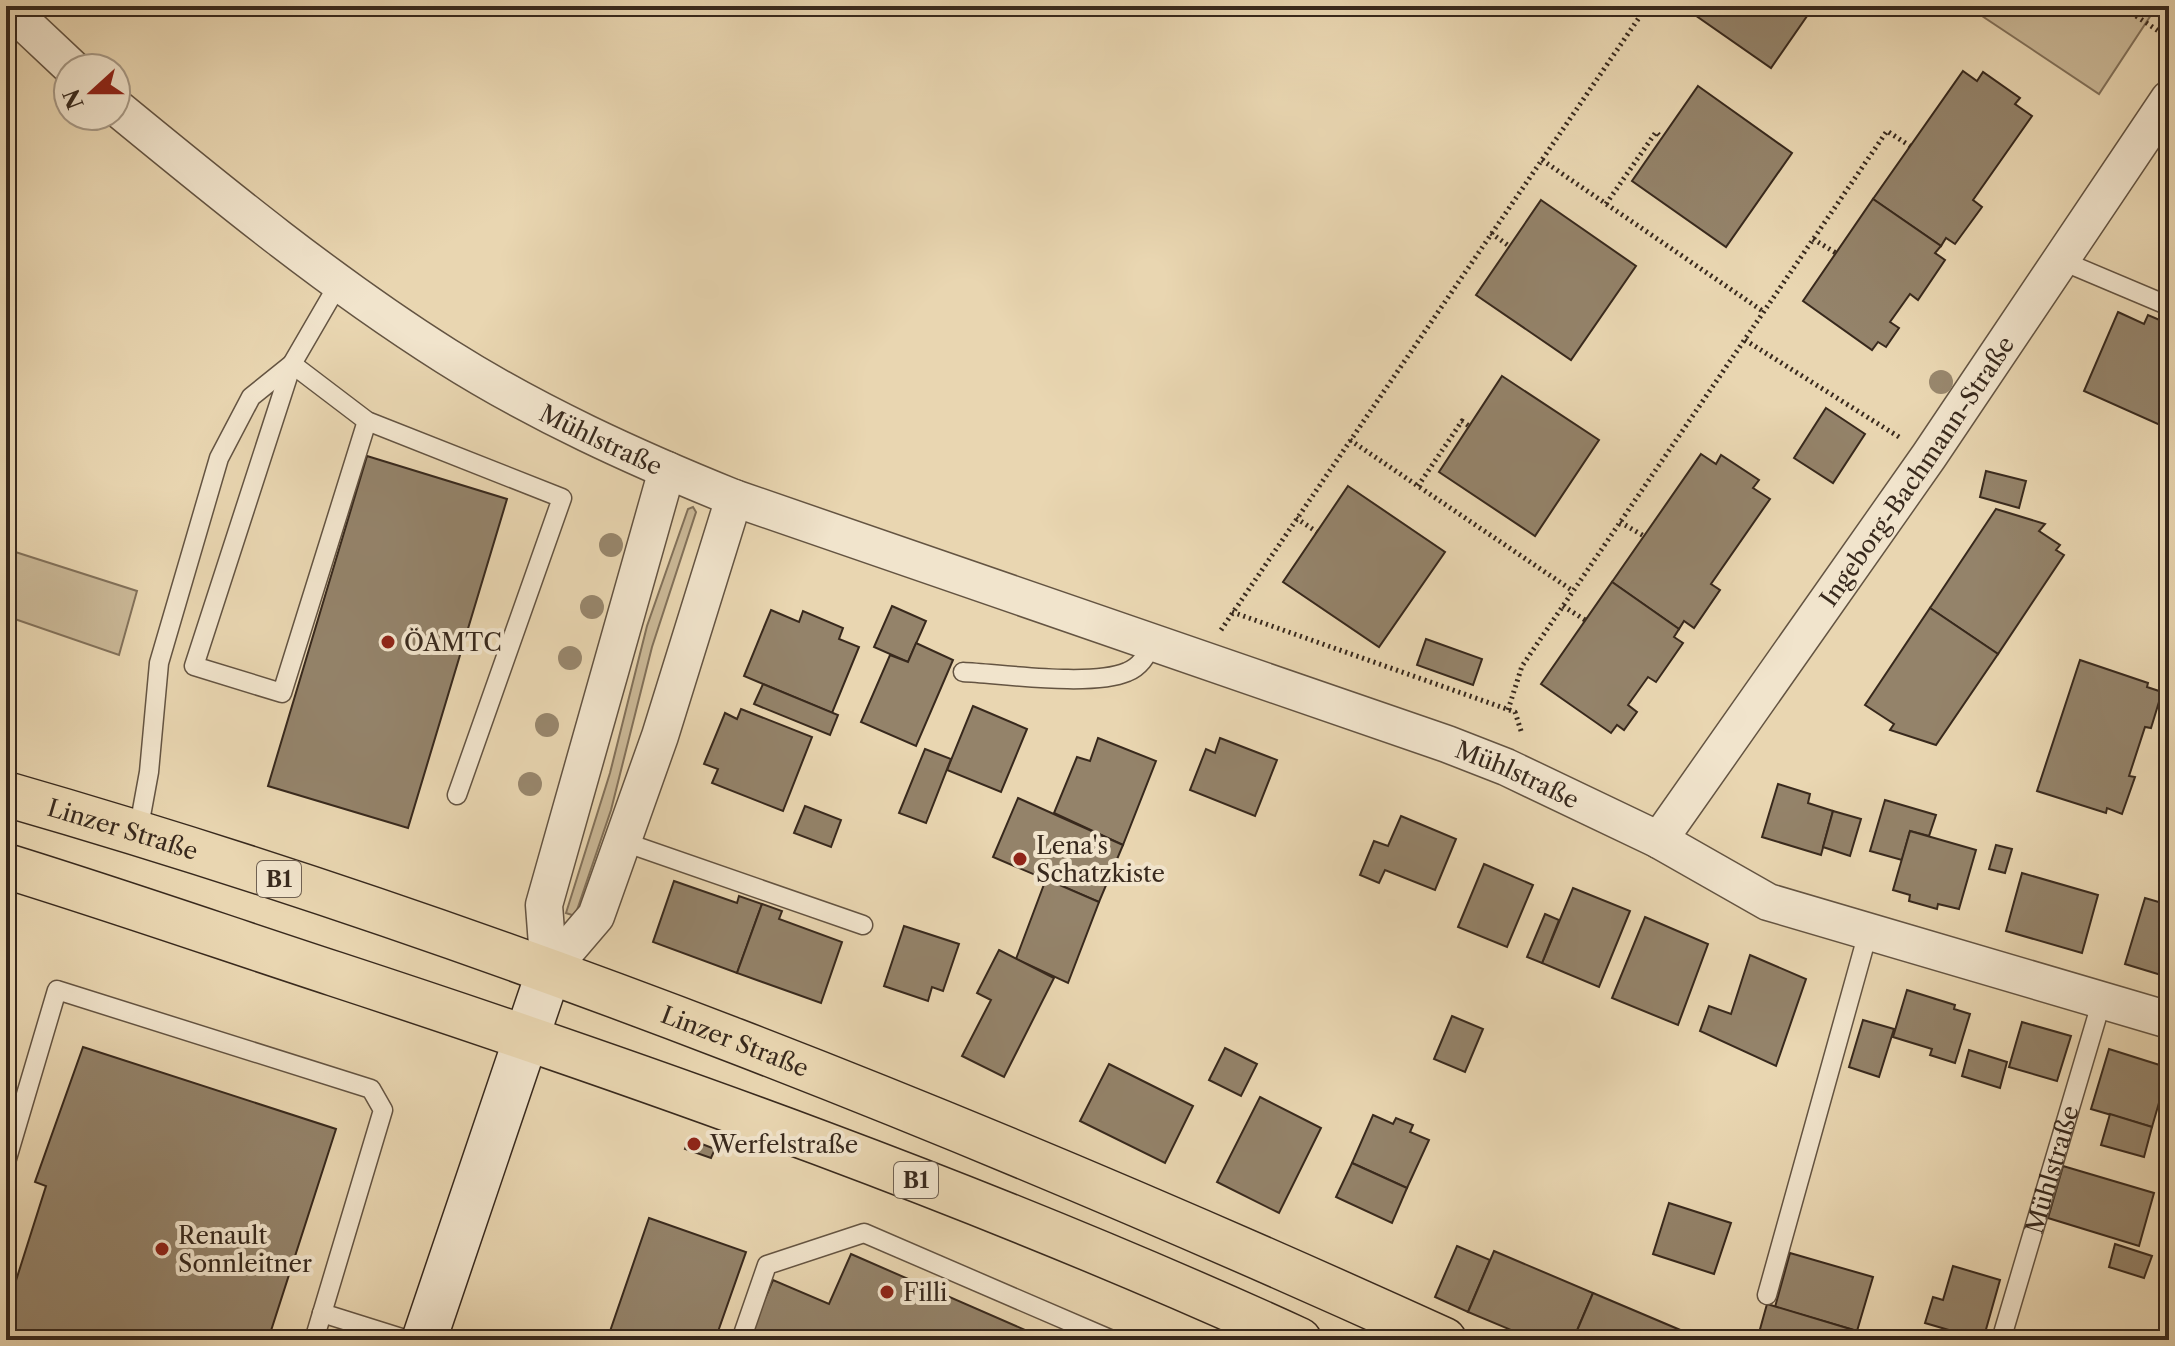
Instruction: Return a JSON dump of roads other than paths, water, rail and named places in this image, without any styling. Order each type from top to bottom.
[{"type":"main road","name":"Linzer Straße","points":[[6,794],[138,832],[549,971],[972,1135],[1444,1340]]},
{"type":"main road","name":"B1","points":[[6,866],[526,1037],[950,1192],[1299,1340]]},
{"type":"street","points":[[6,6],[55,52]]},
{"type":"street","name":"Ingeborg-Bachmann-Straße","points":[[1659,840],[1929,456],[2169,99]]},
{"type":"street","name":"Mühlstraße","points":[[132,120],[339,283],[447,356],[551,415],[667,470],[734,498],[1506,767],[1659,840],[1768,902],[1869,929],[2169,1020]]},
{"type":"street","points":[[549,971],[544,905],[667,470]]},
{"type":"street","points":[[424,1340],[549,971],[596,916],[624,842],[734,498]]},
{"type":"lane","points":[[2060,260],[2169,306]]},
{"type":"lane","points":[[339,283],[292,364],[194,666],[282,693],[367,421]]},
{"type":"lane","points":[[292,364],[367,421],[562,498],[457,795]]},
{"type":"lane","points":[[138,832],[149,772],[159,663],[219,458],[251,397],[292,364]]},
{"type":"lane","points":[[963,672],[1102,679],[1129,672],[1142,662],[1152,645]]},
{"type":"lane","points":[[624,842],[863,925]]},
{"type":"lane","points":[[1767,1295],[1869,929]]},
{"type":"lane","points":[[6,1162],[57,990],[371,1089],[383,1110],[314,1340]]},
{"type":"lane","name":"Mühlstraße","points":[[2001,1340],[2102,1000]]},
{"type":"lane","points":[[6,1093],[25,1099]]},
{"type":"lane","points":[[741,1340],[767,1265],[864,1233],[1112,1340]]},
{"type":"lane","points":[[322,1313],[408,1340]]},
{"type":"place","name":"ÖAMTC","points":[[388,642]]},
{"type":"place","name":"Lena's Schatzkiste","points":[[1020,859]]},
{"type":"place","name":"Werfelstraße","points":[[694,1144]]},
{"type":"place","name":"Renault Sonnleitner","points":[[162,1249]]},
{"type":"place","name":"Filli","points":[[887,1292]]}]
